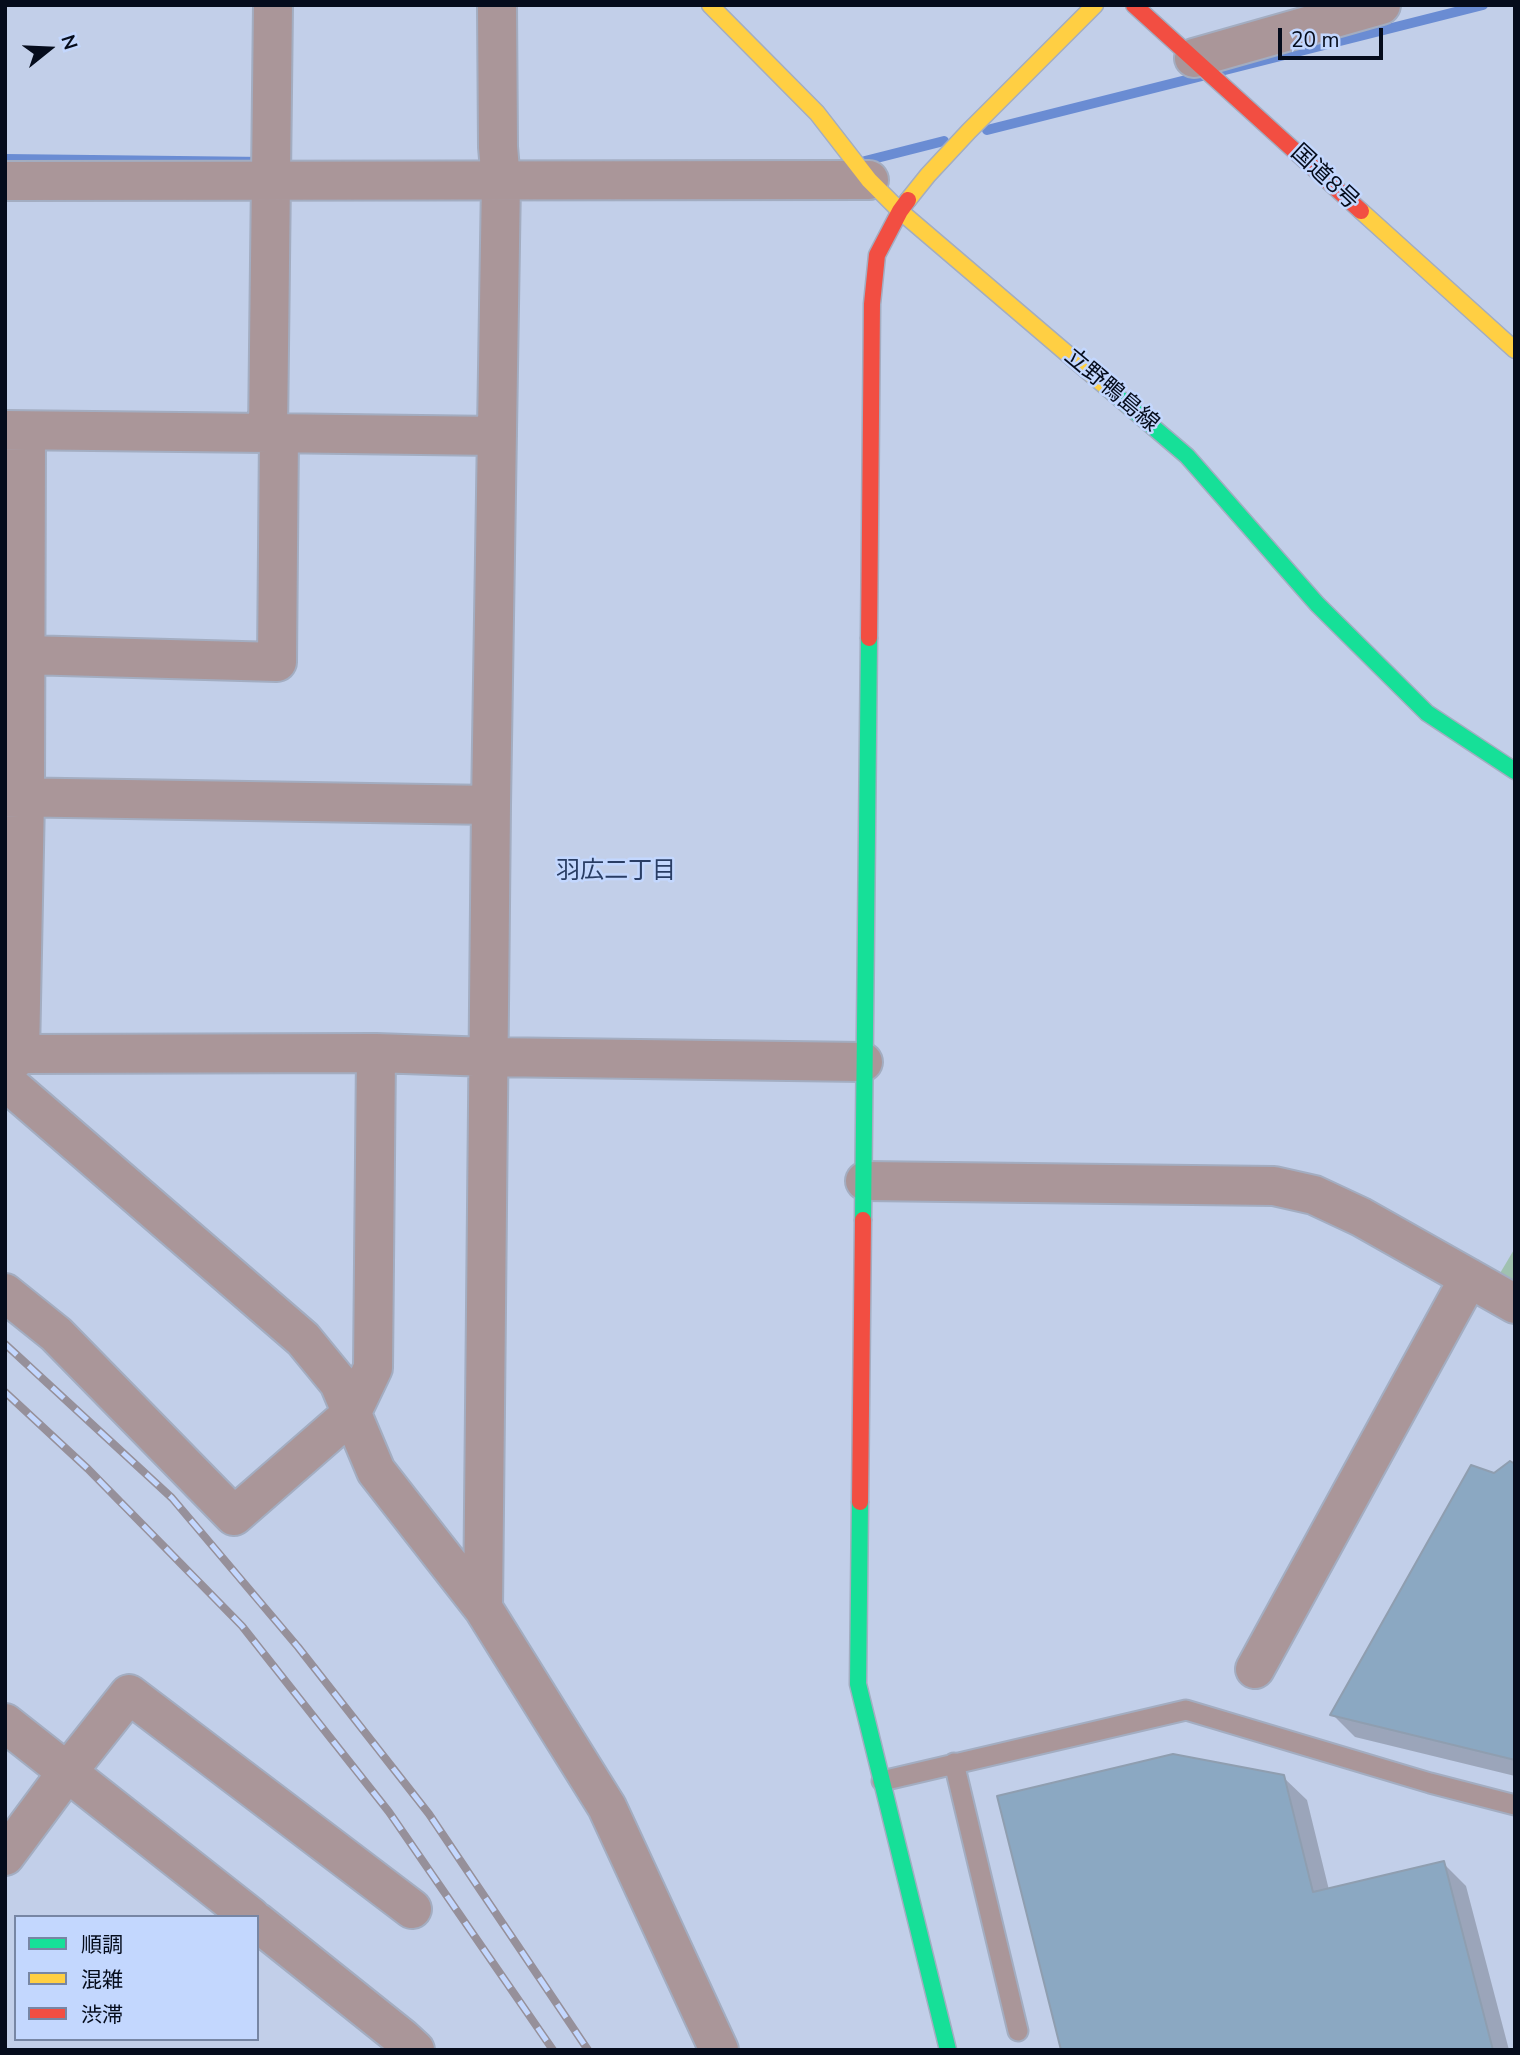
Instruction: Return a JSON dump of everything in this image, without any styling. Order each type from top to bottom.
[{"type":"main road","name":"立野鴨島線","points":[[710,5],[817,113],[869,180],[900,211],[1187,456],[1317,604],[1427,713],[1515,771]]},
{"type":"main road","points":[[948,2050],[858,1684],[872,304],[877,255],[900,211],[928,175],[969,131],[1095,5]]},
{"type":"main road","name":"国道8号","points":[[1134,5],[1515,350]]},
{"type":"street","points":[[26,655],[277,662],[270,165],[273,5]]},
{"type":"street","points":[[483,1608],[500,167],[497,5]]},
{"type":"street","points":[[1194,58],[1381,5]]},
{"type":"street","points":[[5,181],[270,165],[500,167],[869,180]]},
{"type":"street","points":[[497,436],[16,430],[26,655],[15,798],[10,1068],[303,1339],[339,1383],[376,1471],[483,1608],[607,1807],[719,2050]]},
{"type":"street","points":[[15,798],[491,805]]},
{"type":"street","points":[[10,1068],[376,1053],[863,1062]]},
{"type":"street","points":[[5,1293],[56,1334],[234,1516],[351,1414],[373,1368],[376,1053]]},
{"type":"street","points":[[865,1181],[1275,1180],[1363,1212],[1515,1304]]},
{"type":"street","points":[[1255,1669],[1469,1278]]},
{"type":"street","points":[[6,1853],[129,1694],[412,1909]]},
{"type":"street","points":[[5,1723],[248,1915]]},
{"type":"street","points":[[259,1924],[415,2050]]},
{"type":"lane","points":[[882,1781],[1186,1710],[1430,1783],[1515,1805]]},
{"type":"lane","points":[[954,1763],[1018,2031]]},
{"type":"green space","points":[[1515,1248],[1515,1304],[1490,1290]]},
{"type":"building","points":[[1510,1461],[1515,1464],[1515,1760],[1330,1715],[1471,1465],[1494,1473]]},
{"type":"building","points":[[1173,1754],[1284,1775],[1313,1892],[1444,1861],[1493,2050],[1061,2050],[997,1796]]},
{"type":"waterway","points":[[1221,71],[1483,5]]},
{"type":"waterway","points":[[987,130],[1202,76]]},
{"type":"waterway","points":[[865,161],[944,141]]},
{"type":"waterway","points":[[5,159],[265,162]]},
{"type":"railway","points":[[5,1344],[172,1498],[298,1647],[429,1814],[588,2050]]},
{"type":"railway","points":[[5,1392],[88,1469],[242,1626],[389,1812],[553,2050]]},
{"type":"traffic: fast","points":[[1105,386],[1187,456],[1317,604],[1427,713],[1515,771]]},
{"type":"traffic: fast","points":[[863,1220],[869,638]]},
{"type":"traffic: fast","points":[[860,1502],[858,1684],[948,2050]]},
{"type":"traffic: slow","points":[[710,5],[817,113],[869,180],[900,211],[1105,386]]},
{"type":"traffic: slow","points":[[908,200],[969,131],[1095,5]]},
{"type":"traffic: slow","points":[[1361,211],[1515,350]]},
{"type":"traffic: jam","points":[[1134,5],[1361,211]]},
{"type":"traffic: jam","points":[[869,638],[872,304],[877,255],[908,200]]},
{"type":"traffic: jam","points":[[860,1502],[863,1220]]},
{"type":"district","name":"羽広二丁目","points":[[616,872]]}]
